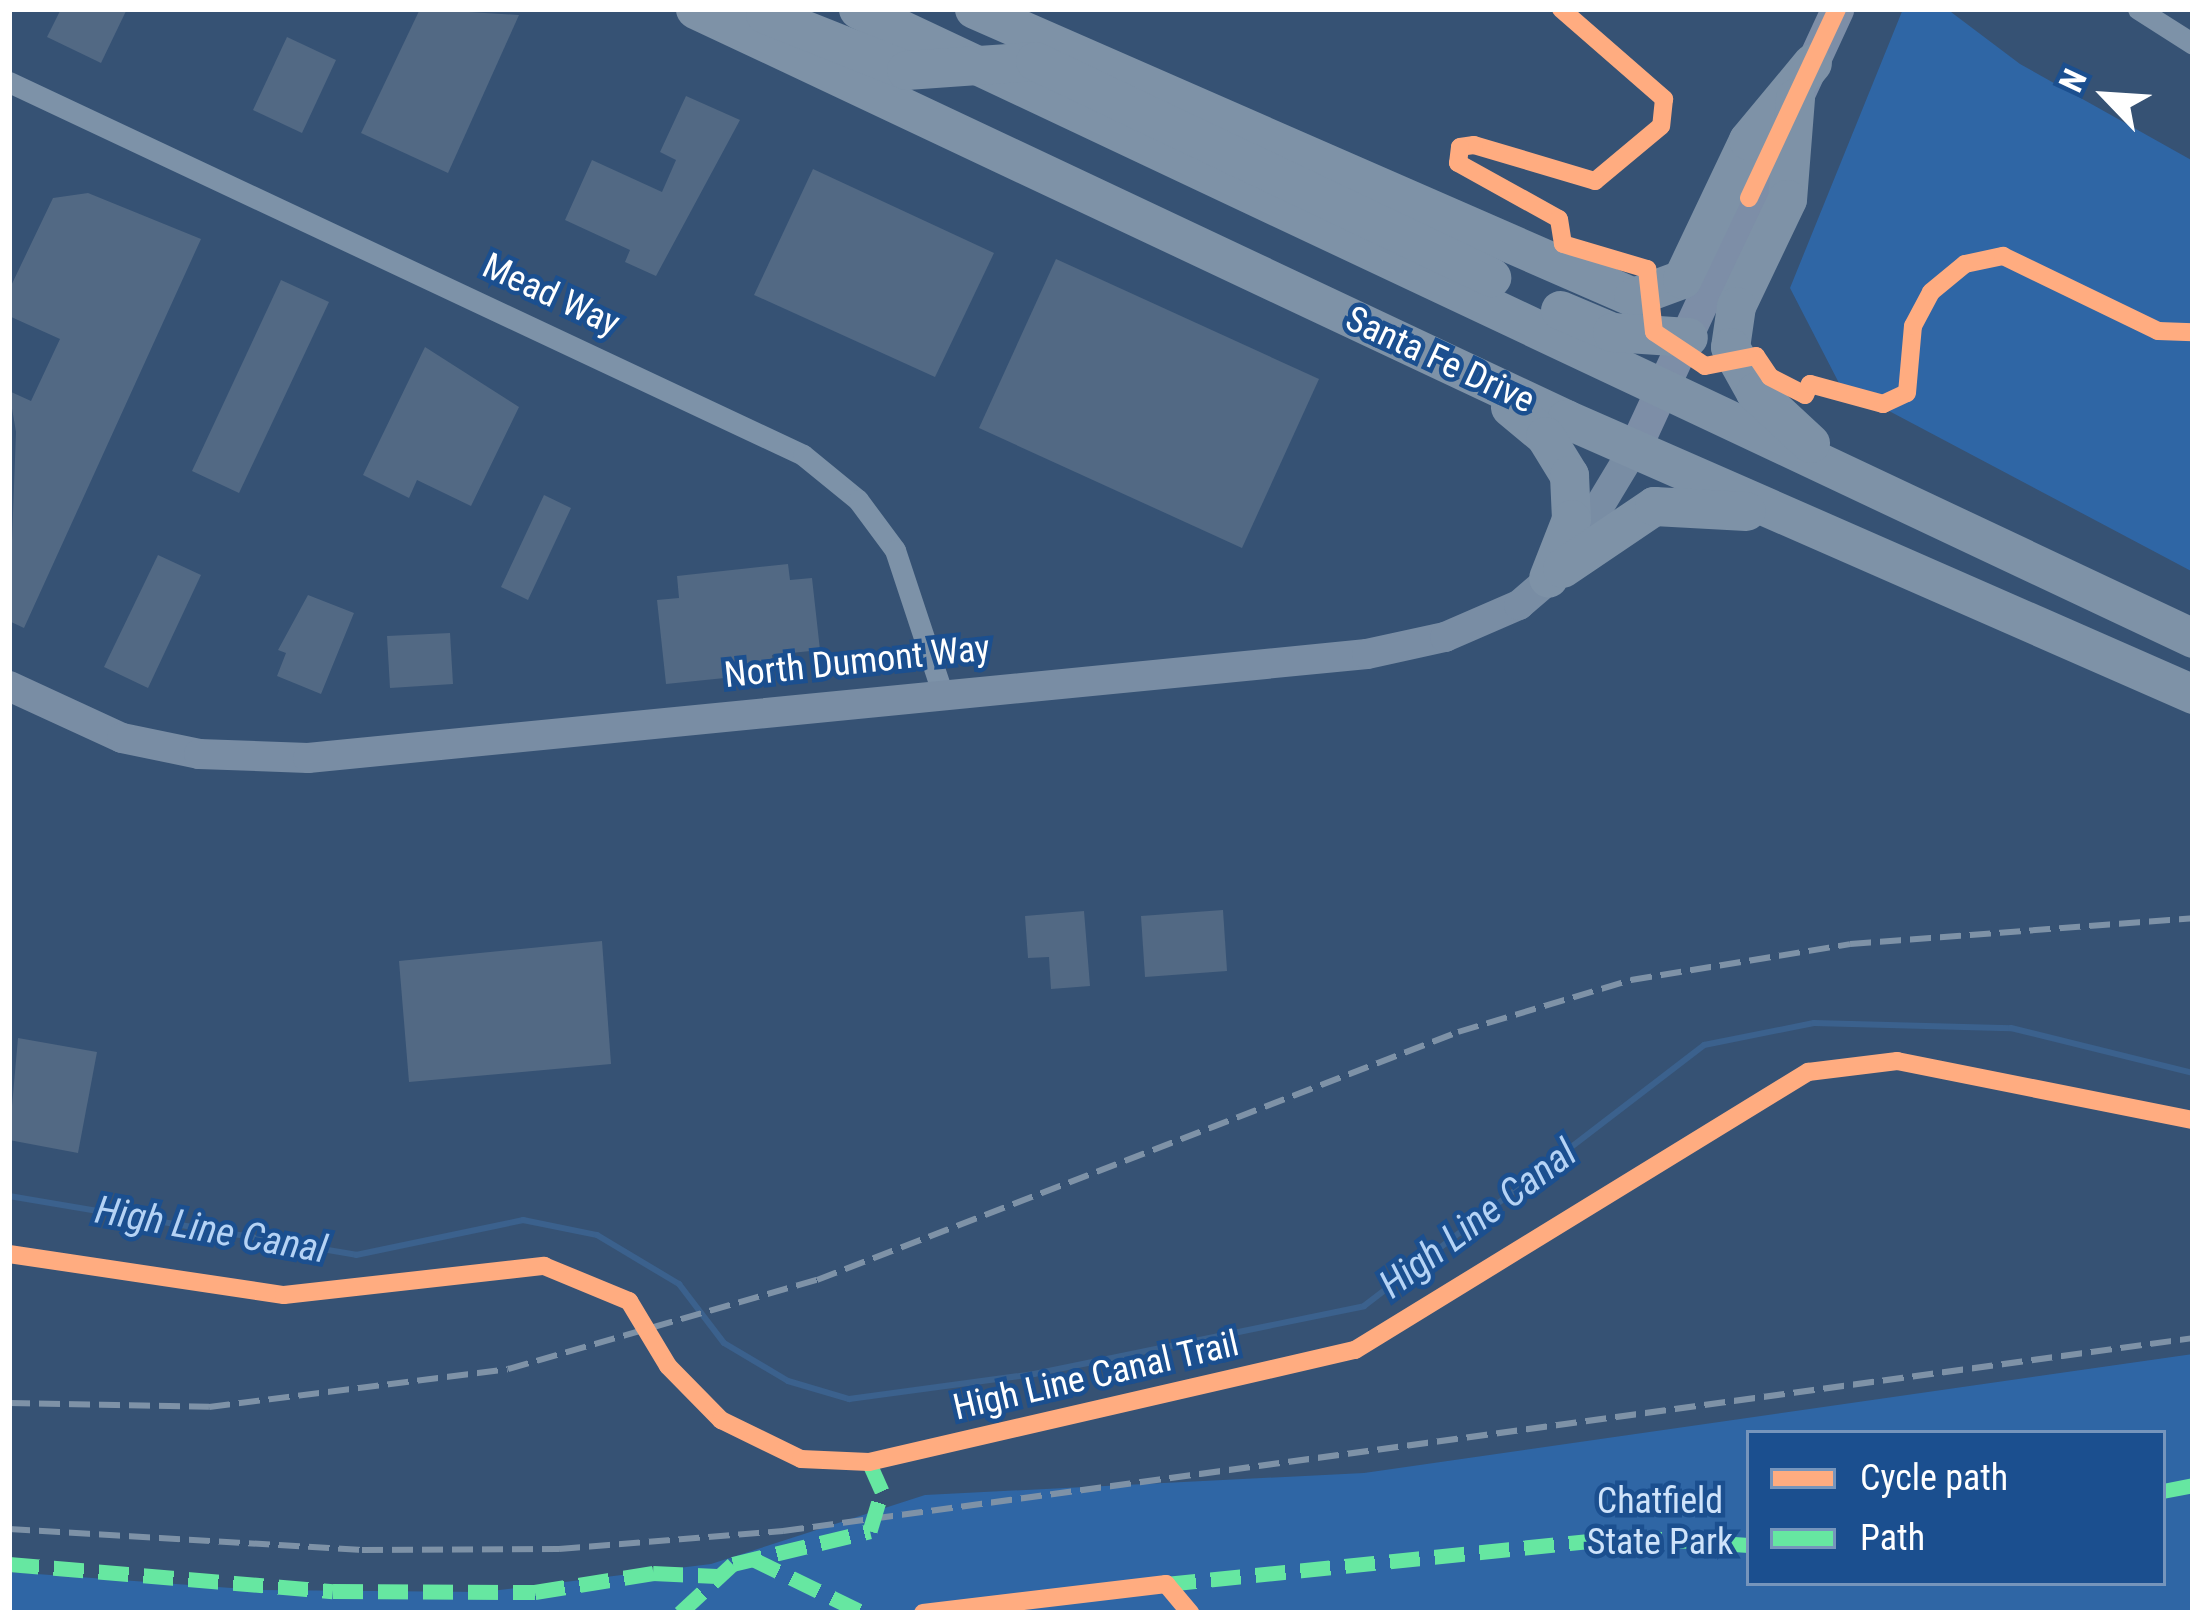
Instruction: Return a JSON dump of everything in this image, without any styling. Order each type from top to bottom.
[{"type":"highway","name":"Santa Fe Drive","points":[[695,9],[1464,370],[2193,694]]},
{"type":"highway","points":[[754,9],[865,60],[906,70],[1035,61],[1588,324],[1688,337]]},
{"type":"highway","name":"Santa Fe Drive","points":[[858,9],[2193,638]]},
{"type":"highway","points":[[974,9],[1633,297],[1682,279],[1748,140],[1804,80]]},
{"type":"highway","points":[[1804,80],[1787,199],[1736,306],[1730,347],[1755,392],[1846,474]]},
{"type":"highway","points":[[1464,370],[1546,436],[1568,475],[1571,519],[1553,577]]},
{"type":"highway","points":[[1553,577],[1623,522],[1676,502],[1832,533]]},
{"type":"main road","points":[[1635,447],[1837,9]]},
{"type":"street","points":[[2138,9],[2193,44]]},
{"type":"street","name":"Mead Way","points":[[9,82],[803,455],[859,500],[895,550],[942,692]]},
{"type":"street","name":"North Dumont Way","points":[[9,686],[122,738],[199,754],[308,758],[942,692],[1367,654],[1488,621],[1553,577],[1635,447]]},
{"type":"green space","points":[[1903,9],[1947,9],[2020,64],[2193,161],[2193,572],[1840,385],[1790,288]]},
{"type":"green space","name":"Chatfield State Park","points":[[2193,1354],[2193,1613],[9,1613],[9,1572],[261,1590],[483,1592],[711,1564],[925,1495],[1364,1473]]},
{"type":"building","points":[[61,9],[127,9],[101,63],[47,37]]},
{"type":"building","points":[[420,9],[519,15],[448,173],[361,133]]},
{"type":"building","points":[[287,37],[336,60],[302,133],[253,110]]},
{"type":"building","points":[[686,96],[740,120],[656,276],[625,262],[630,250],[565,220],[592,160],[662,192],[676,160],[660,152]]},
{"type":"building","points":[[813,169],[994,253],[935,377],[754,295]]},
{"type":"building","points":[[88,193],[201,239],[24,628],[9,621],[16,432],[9,391],[31,401],[60,339],[9,316],[9,290],[53,198]]},
{"type":"building","points":[[1056,259],[1319,379],[1242,548],[979,428]]},
{"type":"building","points":[[281,280],[329,302],[239,493],[192,471]]},
{"type":"building","points":[[425,347],[519,407],[471,506],[417,480],[409,498],[363,475]]},
{"type":"building","points":[[544,495],[571,508],[528,600],[501,587]]},
{"type":"building","points":[[158,555],[201,575],[148,688],[104,667]]},
{"type":"building","points":[[788,564],[790,580],[812,578],[820,650],[772,655],[774,673],[666,684],[657,600],[679,598],[677,576]]},
{"type":"building","points":[[308,595],[354,613],[321,694],[277,676],[286,653],[278,650]]},
{"type":"building","points":[[450,633],[453,684],[390,688],[387,636]]},
{"type":"building","points":[[1223,910],[1227,971],[1145,977],[1141,916]]},
{"type":"building","points":[[1084,911],[1090,986],[1051,989],[1049,957],[1028,958],[1025,916]]},
{"type":"building","points":[[602,941],[611,1064],[409,1082],[399,961]]},
{"type":"building","points":[[18,1038],[97,1052],[78,1153],[9,1140]]},
{"type":"waterway","name":"High Line Canal","points":[[9,1196],[356,1255],[523,1220],[597,1235],[679,1284],[724,1343],[788,1381],[849,1399],[1034,1374],[1364,1306],[1704,1045],[1814,1023],[2011,1028],[2193,1073]]},
{"type":"railway","points":[[9,1403],[209,1407],[508,1369],[817,1280],[1458,1032],[1631,980],[1850,944],[2193,918]]},
{"type":"railway","points":[[9,1529],[362,1550],[559,1549],[783,1531],[2193,1338]]},
{"type":"marked path","points":[[680,1613],[733,1564],[870,1531],[882,1491],[869,1462]]},
{"type":"marked path","points":[[2166,1490],[2193,1485]]},
{"type":"marked path","points":[[1166,1584],[1632,1537],[1746,1545]]},
{"type":"marked path","points":[[751,1558],[864,1613]]},
{"type":"marked path","points":[[9,1564],[333,1591],[535,1592],[653,1573],[717,1576]]},
{"type":"cycle path","points":[[1561,9],[1664,99],[1661,126],[1595,181],[1474,145],[1460,147],[1458,163],[1559,219],[1563,244],[1647,269],[1654,332],[1705,366],[1756,356],[1770,377],[1805,395],[1810,384],[1883,404],[1907,393],[1913,326],[1931,292],[1965,264],[2003,256],[2158,331],[2193,332]]},
{"type":"cycle path","points":[[1749,198],[1837,9]]},
{"type":"cycle path","name":"High Line Canal Trail","points":[[9,1254],[284,1295],[544,1266],[629,1301],[668,1366],[721,1420],[801,1459],[869,1462],[1355,1350],[1808,1072],[1897,1061],[2193,1120]]},
{"type":"cycle path","points":[[923,1613],[1166,1584],[1190,1613]]}]
